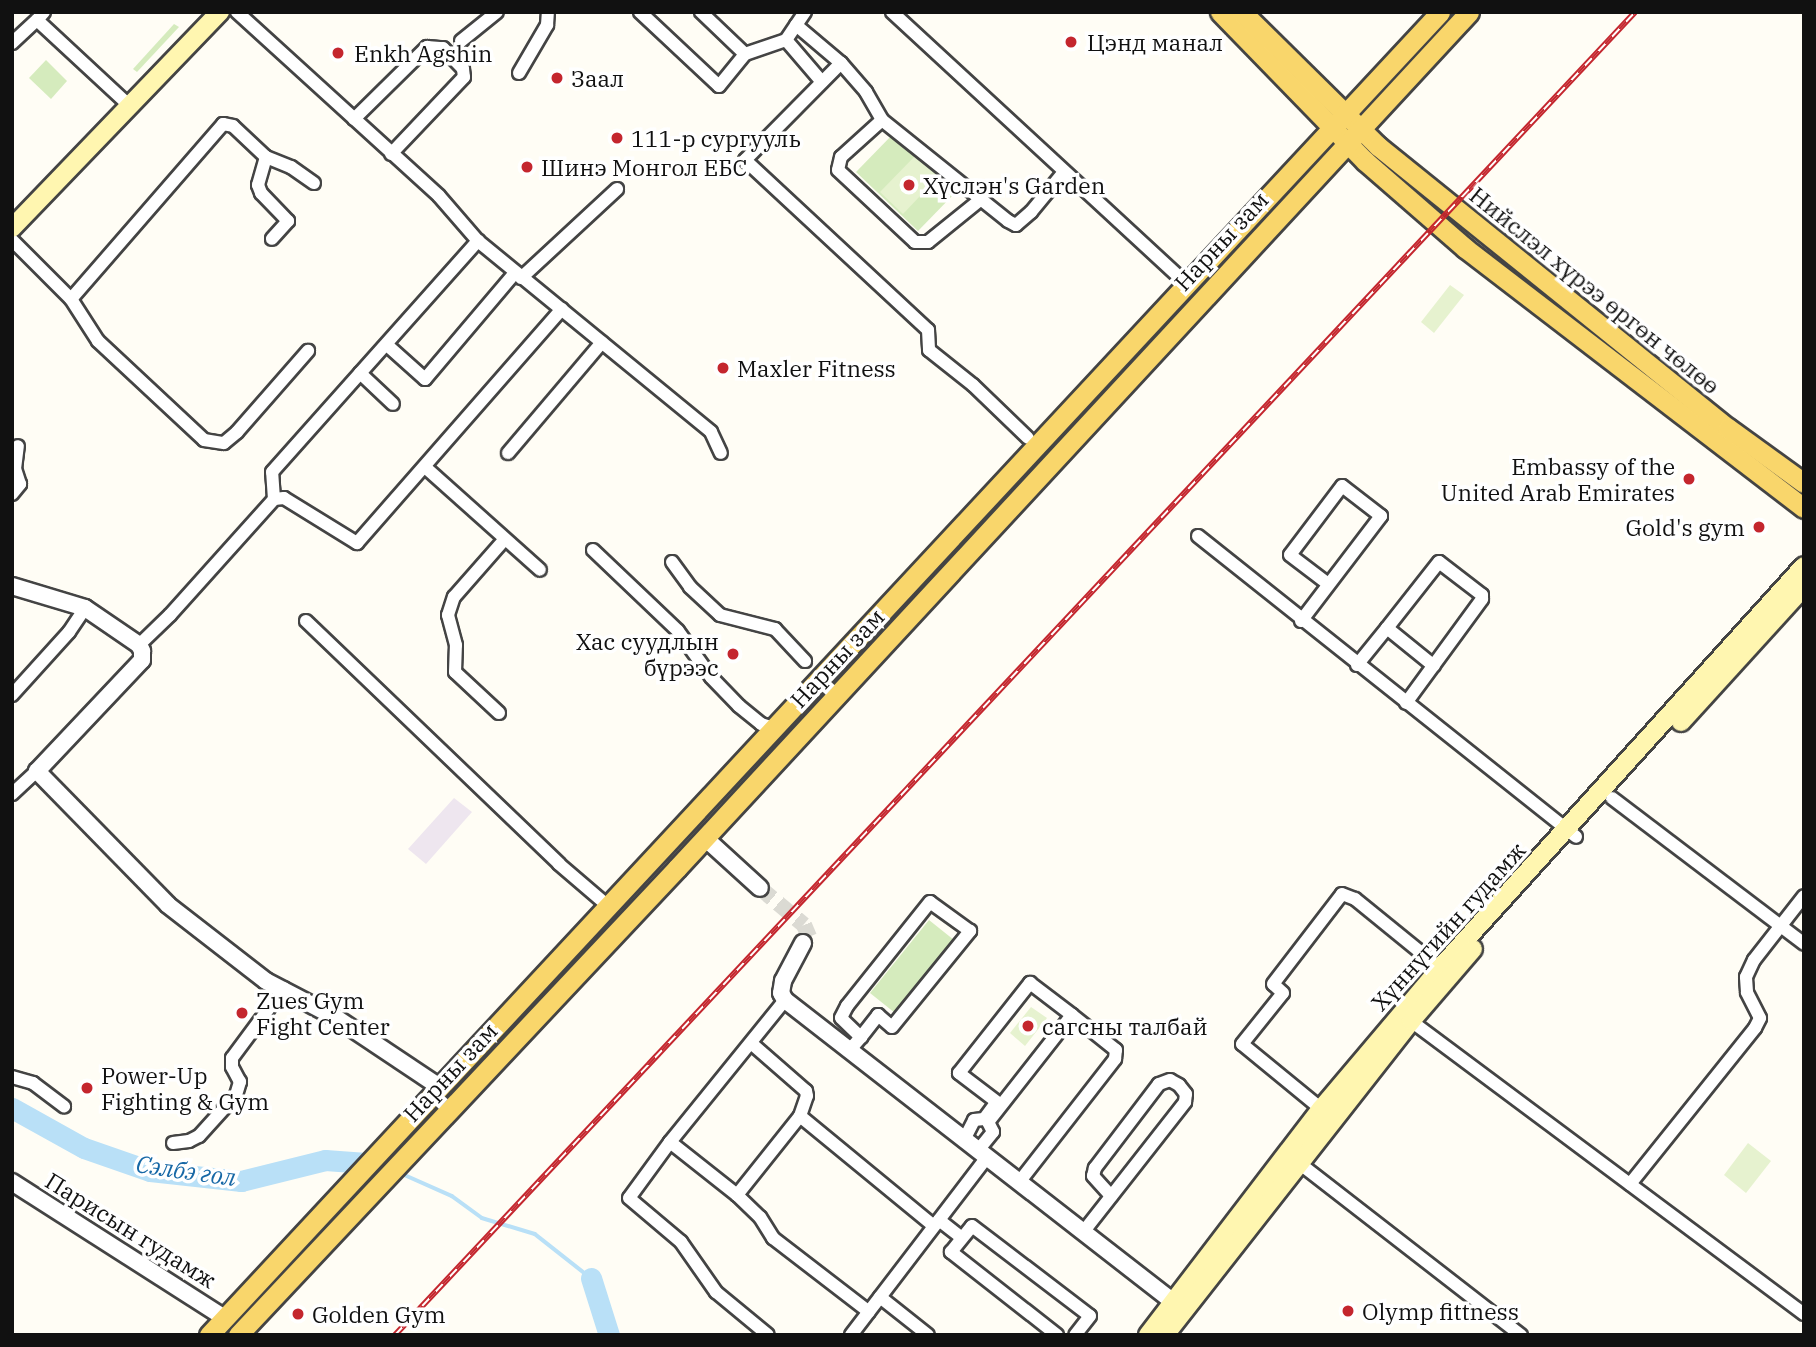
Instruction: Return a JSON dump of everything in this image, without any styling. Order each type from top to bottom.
[{"type":"main road","points":[[12,228],[220,12]]},
{"type":"main road","points":[[1220,12],[1354,135]]},
{"type":"main road","points":[[1242,12],[1338,119]]},
{"type":"main road","name":"Нарны зам","points":[[209,1335],[1440,12]]},
{"type":"main road","name":"Нарны зам","points":[[238,1335],[631,917],[1469,12]]},
{"type":"main road","name":"Нийслэл хүрээ өргөн чөлөө","points":[[1354,135],[1465,248],[1804,508]]},
{"type":"main road","name":"Нийслэл хүрээ өргөн чөлөө","points":[[1354,135],[1378,146],[1728,428],[1804,483]]},
{"type":"main road","points":[[996,489],[1006,492],[1012,503]]},
{"type":"main road","name":"Хүннүгийн гудамж","points":[[1148,1335],[1179,1306],[1299,1163],[1327,1114],[1411,1021],[1804,566]]},
{"type":"main road","name":"Хүннүгийн гудамж","points":[[1165,1335],[1179,1306],[1440,968],[1572,833],[1612,797],[1804,587]]},
{"type":"main road","points":[[610,903],[625,908],[631,917]]},
{"type":"street","points":[[237,12],[439,196],[478,241],[711,432],[721,453]]},
{"type":"street","points":[[461,41],[497,12]]},
{"type":"street","points":[[519,73],[547,24],[548,12]]},
{"type":"street","points":[[640,12],[719,86],[745,54],[786,40],[805,12]]},
{"type":"street","points":[[701,12],[745,54]]},
{"type":"street","points":[[892,12],[1186,283]]},
{"type":"street","points":[[12,43],[40,16],[130,106]]},
{"type":"street","points":[[796,25],[841,63],[866,92],[882,120],[980,200],[1016,225],[1031,212],[1064,172]]},
{"type":"street","points":[[786,40],[822,82]]},
{"type":"street","points":[[354,119],[427,47],[443,48],[463,69],[464,77],[391,154]]},
{"type":"street","points":[[841,63],[745,160],[928,330],[929,350],[973,385],[1028,438]]},
{"type":"street","points":[[882,120],[841,157],[838,170],[915,242],[928,242],[980,200]]},
{"type":"street","points":[[71,299],[223,124],[233,127],[266,157],[291,167],[314,183]]},
{"type":"street","points":[[266,157],[258,185],[261,193],[288,221],[272,239]]},
{"type":"street","points":[[387,345],[425,379],[518,275],[617,189]]},
{"type":"street","points":[[12,240],[71,299],[98,341],[174,415],[204,440],[214,444],[224,443],[237,432],[308,351]]},
{"type":"street","points":[[274,499],[272,472],[478,241]]},
{"type":"street","points":[[139,645],[170,615],[274,499],[284,498],[357,542],[562,309]]},
{"type":"street","points":[[508,453],[602,342]]},
{"type":"street","points":[[360,373],[393,404]]},
{"type":"street","points":[[12,494],[20,484],[15,469],[19,446]]},
{"type":"street","points":[[425,467],[540,570]]},
{"type":"street","points":[[1301,621],[1381,516],[1342,486],[1290,555],[1328,584]]},
{"type":"street","points":[[1198,536],[1301,621],[1572,833]]},
{"type":"street","points":[[499,713],[455,672],[456,645],[448,615],[454,597],[505,539]]},
{"type":"street","points":[[593,550],[678,631],[711,677],[739,706],[761,724],[773,728]]},
{"type":"street","points":[[672,562],[690,587],[720,615],[775,629],[805,661]]},
{"type":"street","points":[[1357,664],[1438,562],[1443,563],[1482,598],[1406,704]]},
{"type":"street","points":[[12,586],[85,608],[139,645],[142,660],[12,794]]},
{"type":"street","points":[[12,695],[69,632],[85,608]]},
{"type":"street","points":[[306,621],[559,864],[610,903]]},
{"type":"street","points":[[1387,628],[1434,666]]},
{"type":"street","points":[[37,771],[154,893],[266,981],[284,988],[335,1017],[438,1086]]},
{"type":"street","points":[[1612,797],[1804,944]]},
{"type":"street","points":[[701,841],[758,891]]},
{"type":"street","points":[[1327,1114],[1242,1044],[1283,993],[1273,984],[1342,894],[1355,899],[1440,968]]},
{"type":"street","points":[[1630,1184],[1755,1028],[1760,1018],[1747,992],[1746,977],[1754,960],[1804,896]]},
{"type":"street","points":[[849,1050],[860,1037],[878,1015],[892,1027],[971,931],[930,902],[847,1006],[841,1018],[860,1037]]},
{"type":"street","points":[[803,943],[783,981],[781,993],[785,1000],[1179,1306]]},
{"type":"street","points":[[965,1138],[974,1120],[984,1119],[997,1102],[960,1073],[1030,983],[1116,1050],[1115,1059],[1020,1181]]},
{"type":"street","points":[[173,1143],[189,1142],[199,1136],[236,1095],[240,1082],[232,1067],[232,1058],[284,988]]},
{"type":"street","points":[[768,1335],[716,1292],[681,1242],[629,1198],[670,1142],[785,1000]]},
{"type":"street","points":[[869,1335],[855,1330],[937,1223],[984,1153],[993,1132],[988,1122],[1072,1015]]},
{"type":"street","points":[[1411,1021],[1804,1314]]},
{"type":"street","points":[[737,1195],[800,1116],[807,1096],[806,1091],[751,1043]]},
{"type":"street","points":[[12,1077],[33,1083],[64,1106]]},
{"type":"street","points":[[1084,1231],[1185,1102],[1186,1094],[1179,1085],[1170,1080],[1158,1083],[1095,1168],[1093,1175],[1111,1196]]},
{"type":"street","points":[[800,1116],[937,1223],[962,1238]]},
{"type":"street","points":[[670,1142],[737,1195],[760,1217],[773,1238],[869,1312]]},
{"type":"street","points":[[1299,1163],[1521,1335]]},
{"type":"street","name":"Парисын гудамж","points":[[12,1182],[225,1318]]},
{"type":"street","points":[[1057,1335],[951,1252],[972,1226],[1090,1316],[1075,1335]]},
{"type":"street","points":[[880,1297],[928,1335]]},
{"type":"shaded area","points":[[454,798],[472,812],[426,864],[408,849]]},
{"type":"green space","points":[[174,24],[179,27],[137,72],[133,69]]},
{"type":"green space","points":[[46,60],[67,81],[51,99],[29,78]]},
{"type":"green space","points":[[894,133],[955,193],[918,231],[856,172]]},
{"type":"green space","name":"Хүслэн's Garden","points":[[915,156],[938,177],[903,214],[880,192]]},
{"type":"green space","points":[[1450,285],[1464,295],[1434,333],[1421,322]]},
{"type":"green space","points":[[929,920],[954,940],[895,1013],[870,993]]},
{"type":"green space","name":"сагсны талбай","points":[[1031,1007],[1047,1018],[1025,1046],[1010,1033]]},
{"type":"green space","points":[[1748,1143],[1771,1161],[1746,1193],[1724,1175]]},
{"type":"waterway","name":"Сэлбэ гол","points":[[12,1108],[84,1148],[150,1171],[241,1181],[325,1160],[380,1164]]},
{"type":"waterway","name":"Сэлбэ гол","points":[[398,1172],[452,1196],[482,1218],[535,1234],[591,1278]]},
{"type":"waterway","points":[[591,1278],[609,1335]]},
{"type":"tunnel","points":[[760,888],[804,925],[809,937],[803,943]]},
{"type":"railway","points":[[395,1335],[1635,12]]},
{"type":"place","name":"Цэнд манал","points":[[1071,42]]},
{"type":"place","name":"Enkh Agshin","points":[[338,53]]},
{"type":"place","name":"Заал","points":[[557,78]]},
{"type":"place","name":"111-р сургууль","points":[[617,138]]},
{"type":"place","name":"Шинэ Монгол ЕБС","points":[[527,167]]},
{"type":"place","name":"Хүслэн's Garden","points":[[909,185]]},
{"type":"place","name":"Maxler Fitness","points":[[723,368]]},
{"type":"place","name":"Embassy of the United Arab Emirates","points":[[1689,479]]},
{"type":"place","name":"Gold's gym","points":[[1759,527]]},
{"type":"place","name":"Хас суудлын бүрээс","points":[[733,654]]},
{"type":"place","name":"Zues Gym Fight Center","points":[[242,1013]]},
{"type":"place","name":"сагсны талбай","points":[[1028,1026]]},
{"type":"place","name":"Power-Up Fighting & Gym","points":[[87,1088]]},
{"type":"place","name":"Olymp fittness","points":[[1348,1311]]},
{"type":"place","name":"Golden Gym","points":[[298,1314]]}]
